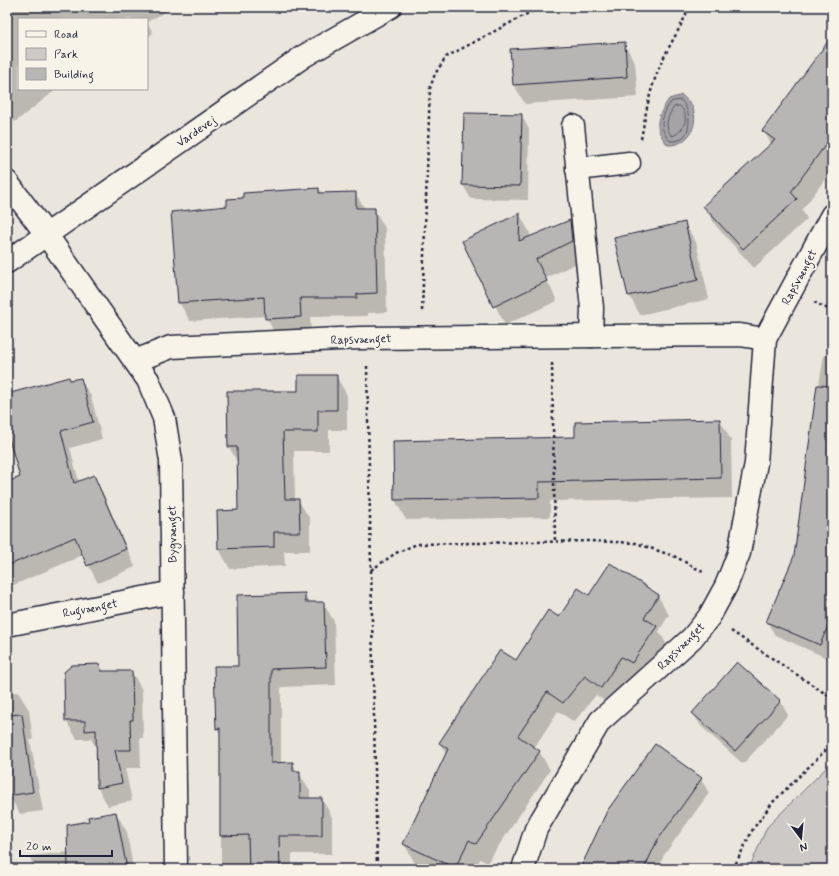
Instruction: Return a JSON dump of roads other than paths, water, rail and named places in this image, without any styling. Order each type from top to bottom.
[{"type":"street","name":"Vardevej","points":[[7,262],[304,56],[390,7]]},
{"type":"street","points":[[573,126],[592,308],[591,336]]},
{"type":"street","points":[[577,169],[629,163]]},
{"type":"street","name":"Bygvænget","points":[[7,182],[46,234],[148,380],[164,418],[171,461],[176,869]]},
{"type":"street","name":"Rapsvænget","points":[[523,869],[536,829],[600,722],[692,638],[709,617],[726,586],[739,553],[756,462],[765,339],[832,214]]},
{"type":"street","name":"Rapsvænget","points":[[134,361],[171,347],[366,338],[740,335],[765,339]]},
{"type":"street","name":"Rugvænget","points":[[7,625],[173,592]]},
{"type":"water","points":[[682,95],[691,104],[694,111],[694,126],[682,142],[668,145],[663,139],[658,127],[659,117],[669,99]]}]
